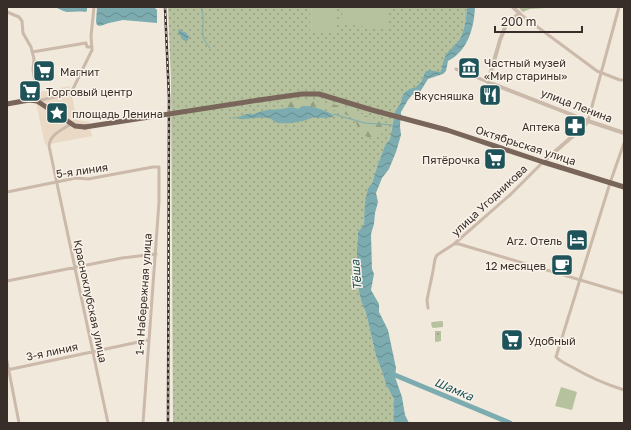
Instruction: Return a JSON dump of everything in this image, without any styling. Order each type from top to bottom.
[{"type":"main road","name":"Октябрьская улица","points":[[71,124],[79,127],[86,127],[259,100],[302,94],[319,94],[454,132],[624,187]]},
{"type":"main road","points":[[7,104],[28,100],[37,101],[71,124]]},
{"type":"street","points":[[7,12],[19,17],[22,21],[23,33],[31,47],[34,59],[33,70],[37,101],[71,93],[92,50],[90,36],[94,7]]},
{"type":"street","points":[[513,7],[520,14],[588,64],[601,72],[620,80],[624,80]]},
{"type":"street","points":[[588,121],[619,7]]},
{"type":"street","points":[[488,82],[500,40],[506,25],[510,20],[520,14]]},
{"type":"street","points":[[32,52],[86,43],[88,46],[92,47]]},
{"type":"street","name":"улица Ленина","points":[[456,69],[588,121],[624,133]]},
{"type":"street","name":"улица Угодникова","points":[[428,308],[427,300],[437,255],[454,244],[511,194],[543,162],[588,121]]},
{"type":"street","name":"Красноклубская улица","points":[[71,124],[54,135],[49,142],[49,146],[108,423]]},
{"type":"street","points":[[624,143],[610,183],[556,358],[583,374],[624,390]]},
{"type":"street","name":"5-я линия","points":[[7,192],[76,178],[88,179],[159,167]]},
{"type":"street","name":"1-я Набережная улица","points":[[143,423],[148,340],[156,254],[159,202],[159,167]]},
{"type":"street","points":[[454,244],[459,244],[624,293]]},
{"type":"street","points":[[7,281],[122,258],[156,254]]},
{"type":"street","name":"3-я линия","points":[[8,370],[148,340]]},
{"type":"street","points":[[7,360],[20,423]]},
{"type":"green space","points":[[168,7],[467,7],[463,33],[445,57],[440,72],[425,72],[421,82],[416,88],[409,89],[403,94],[400,104],[395,111],[390,139],[385,145],[372,183],[368,188],[364,224],[358,232],[357,282],[376,356],[386,385],[394,399],[394,423],[173,423],[171,79]]},
{"type":"green space","points":[[310,7],[337,7],[337,32],[310,32]]},
{"type":"green space","points":[[343,7],[390,7],[387,29],[341,24]]},
{"type":"green space","points":[[518,7],[546,8],[530,9],[523,12]]},
{"type":"green space","points":[[292,100],[322,102],[344,107],[371,118],[381,119],[385,122],[385,127],[380,136],[375,138],[367,137],[354,120],[345,114],[329,109],[283,106],[282,103]]},
{"type":"green space","points":[[442,321],[443,327],[432,327],[432,322]]},
{"type":"green space","points":[[435,331],[441,331],[441,341],[435,342]]},
{"type":"green space","points":[[561,387],[577,392],[572,410],[555,406]]},
{"type":"shaded area","name":"площадь Ленина","points":[[70,86],[77,120],[89,122],[92,136],[45,145],[34,93]]},
{"type":"water","points":[[54,7],[87,7],[87,11],[67,12]]},
{"type":"water","points":[[97,7],[154,7],[157,10],[157,23],[123,20],[100,26],[97,25],[96,22]]},
{"type":"water","points":[[467,7],[475,7],[469,38],[461,51],[448,61],[446,71],[443,74],[428,79],[420,92],[412,95],[408,100],[401,112],[401,135],[396,152],[376,193],[378,202],[371,234],[372,269],[374,274],[371,290],[379,304],[379,312],[388,330],[396,368],[395,377],[402,397],[405,415],[409,423],[394,423],[394,399],[386,385],[376,356],[357,282],[358,232],[364,224],[365,203],[368,188],[372,183],[385,145],[390,139],[395,111],[400,104],[403,94],[409,89],[416,87],[421,82],[425,72],[429,70],[440,72],[446,55],[463,33]]},
{"type":"water","points":[[179,29],[187,33],[189,36],[188,40],[183,40],[178,32]]},
{"type":"water","points":[[303,106],[311,106],[328,112],[334,116],[328,118],[309,118],[304,121],[293,123],[278,123],[269,118],[239,119],[241,116],[246,114],[254,114],[267,110],[292,107],[298,109]]},
{"type":"waterway","points":[[201,7],[203,16],[203,37],[210,48]]},
{"type":"waterway","name":"Тёша","points":[[333,114],[365,123],[392,125]]},
{"type":"waterway","name":"Тёша","points":[[233,118],[240,117]]},
{"type":"waterway","name":"Шамка","points":[[390,373],[510,423]]},
{"type":"railway","points":[[165,7],[169,98],[168,423]]},
{"type":"place","name":"Частный музей «Мир старины»","points":[[469,68]]},
{"type":"place","name":"Магнит","points":[[44,71]]},
{"type":"place","name":"Торговый центр","points":[[30,91]]},
{"type":"place","name":"Вкусняшка","points":[[490,95]]},
{"type":"place","name":"площадь Ленина","points":[[57,113]]},
{"type":"place","name":"Аптека","points":[[575,126]]},
{"type":"place","name":"Пятёрочка","points":[[495,159]]},
{"type":"place","name":"Arz. Отель","points":[[577,240]]},
{"type":"place","name":"12 месяцев","points":[[562,265]]},
{"type":"place","name":"Удобный","points":[[512,340]]}]
